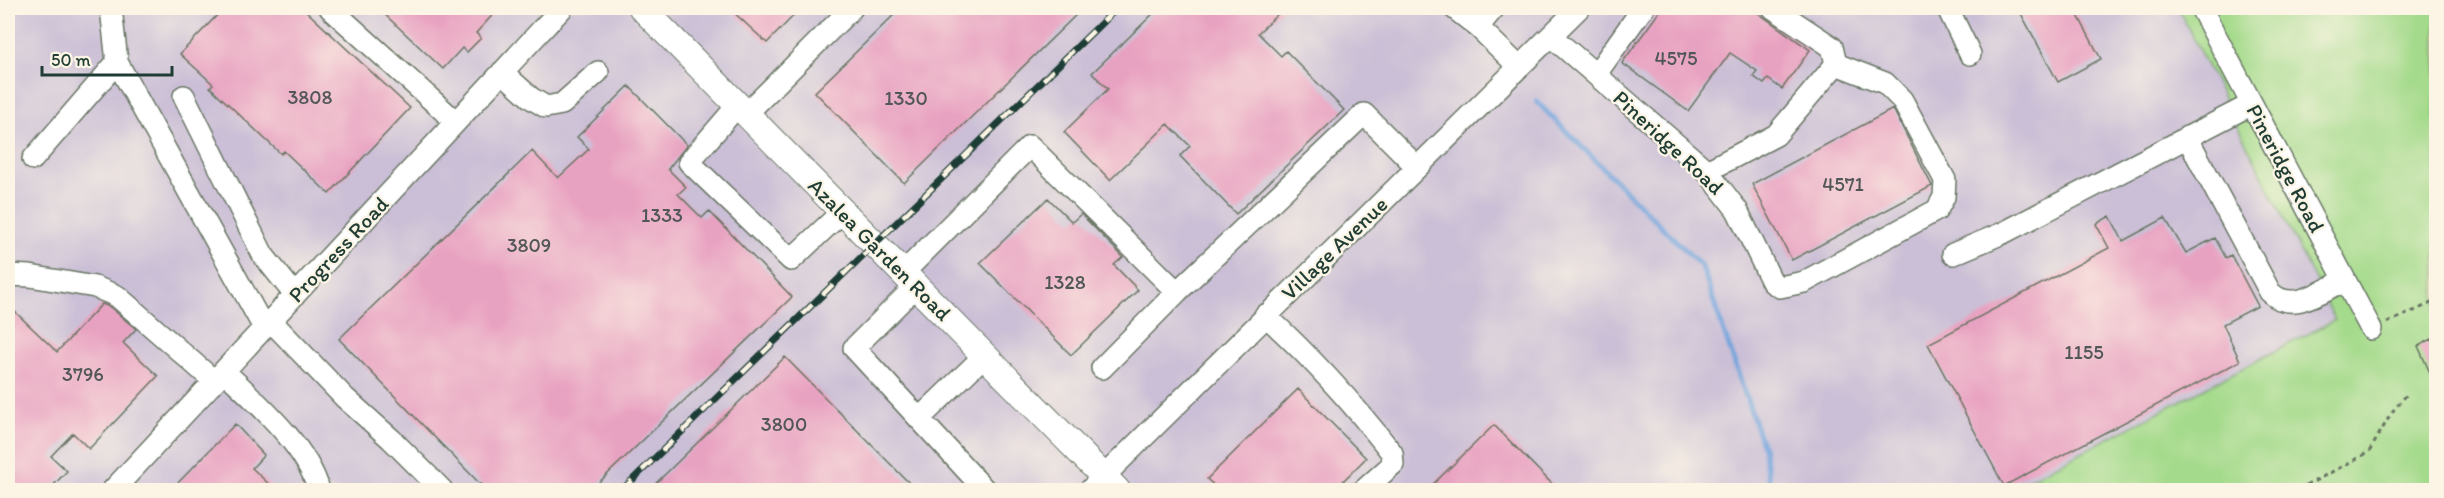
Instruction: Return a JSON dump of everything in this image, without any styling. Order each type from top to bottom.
[{"type":"main road","name":"Azalea Garden Road","points":[[642,8],[986,355],[1104,486]]},
{"type":"street","points":[[111,8],[117,62],[268,324],[442,490]]},
{"type":"street","points":[[330,8],[456,122]]},
{"type":"street","name":"Progress Road","points":[[112,490],[562,8]]},
{"type":"street","points":[[843,211],[791,260],[689,162],[742,109],[852,8]]},
{"type":"street","points":[[1454,8],[1478,27],[1519,67]]},
{"type":"street","points":[[1478,27],[1494,8]]},
{"type":"street","name":"Village Avenue","points":[[1104,486],[1265,315],[1579,8]]},
{"type":"street","points":[[1596,74],[1643,8]]},
{"type":"street","points":[[1707,171],[1776,135],[1836,64],[1832,47],[1773,8]]},
{"type":"street","points":[[1952,8],[1950,13],[1970,54]]},
{"type":"street","name":"Pineridge Road","points":[[2201,8],[2371,329]]},
{"type":"street","name":"Pineridge Road","points":[[1551,36],[1707,171],[1737,210],[1772,282],[1780,287],[1804,282],[1937,210],[1944,197],[1945,180],[1902,100],[1885,83],[1836,64]]},
{"type":"street","points":[[33,159],[117,62]]},
{"type":"street","points":[[502,72],[531,98],[546,107],[562,104],[598,72]]},
{"type":"street","points":[[184,96],[263,255],[295,295]]},
{"type":"street","points":[[1953,254],[2003,233],[2252,104]]},
{"type":"street","points":[[1102,368],[1177,292],[1364,114],[1417,167]]},
{"type":"street","points":[[2187,137],[2270,292],[2276,298],[2286,302],[2299,301],[2345,280]]},
{"type":"street","points":[[985,490],[854,348],[910,279],[1030,146],[1177,292]]},
{"type":"street","points":[[8,275],[94,287],[117,296],[282,429],[298,451],[318,490]]},
{"type":"street","points":[[1265,315],[1310,356],[1352,402],[1392,453],[1393,464],[1364,490]]},
{"type":"street","points":[[920,419],[986,355]]},
{"type":"path","points":[[2371,329],[2436,301]]},
{"type":"path","points":[[2298,490],[2369,452],[2391,412],[2409,392]]},
{"type":"shaded area","points":[[8,8],[2178,8],[2335,320],[2009,490],[8,490]]},
{"type":"green space","points":[[2178,8],[2436,8],[2436,490],[2009,490],[2335,320]]},
{"type":"building","points":[[224,8],[303,8],[410,108],[329,194],[284,151],[281,154],[210,87],[213,84],[180,54]]},
{"type":"building","points":[[378,8],[499,8],[476,33],[481,38],[467,52],[462,48],[443,69]]},
{"type":"building","points":[[729,8],[801,8],[767,43]]},
{"type":"building","points":[[901,8],[1083,8],[904,183],[815,92]]},
{"type":"building","points":[[1159,8],[1284,8],[1258,33],[1281,56],[1286,51],[1344,110],[1236,214],[1180,156],[1190,146],[1168,124],[1110,180],[1064,132],[1108,89],[1092,73]]},
{"type":"building","points":[[1662,8],[1751,8],[1810,50],[1782,89],[1768,79],[1764,84],[1753,76],[1757,71],[1730,53],[1688,111],[1622,63]]},
{"type":"building","points":[[2018,8],[2074,8],[2101,59],[2058,82]]},
{"type":"building","points":[[629,86],[687,145],[668,169],[686,187],[678,194],[702,218],[709,211],[792,297],[591,490],[486,490],[339,339],[532,151],[558,178],[589,149],[577,137]]},
{"type":"building","points":[[1893,109],[1932,186],[1792,260],[1752,184]]},
{"type":"building","points":[[1048,198],[1072,222],[1081,214],[1123,257],[1114,265],[1138,290],[1071,355],[980,263]]},
{"type":"building","points":[[2110,216],[2123,241],[2165,218],[2186,253],[2215,238],[2226,258],[2231,255],[2258,306],[2223,324],[2240,361],[2004,486],[1928,344],[2109,248],[2096,224]]},
{"type":"building","points":[[102,304],[110,307],[136,329],[123,343],[158,376],[89,449],[73,433],[51,456],[67,471],[49,490],[8,490],[8,305],[57,352]]},
{"type":"building","points":[[2432,339],[2436,348],[2436,386],[2418,346]]},
{"type":"building","points":[[785,357],[916,490],[649,490]]},
{"type":"building","points":[[1298,389],[1366,458],[1343,481],[1352,490],[1219,490],[1207,479]]},
{"type":"building","points":[[235,424],[264,455],[252,468],[275,490],[171,490]]},
{"type":"building","points":[[1494,425],[1558,490],[1427,490]]},
{"type":"waterway","points":[[1537,102],[1702,267],[1763,447],[1771,490]]},
{"type":"railway","points":[[622,490],[1117,8]]}]
